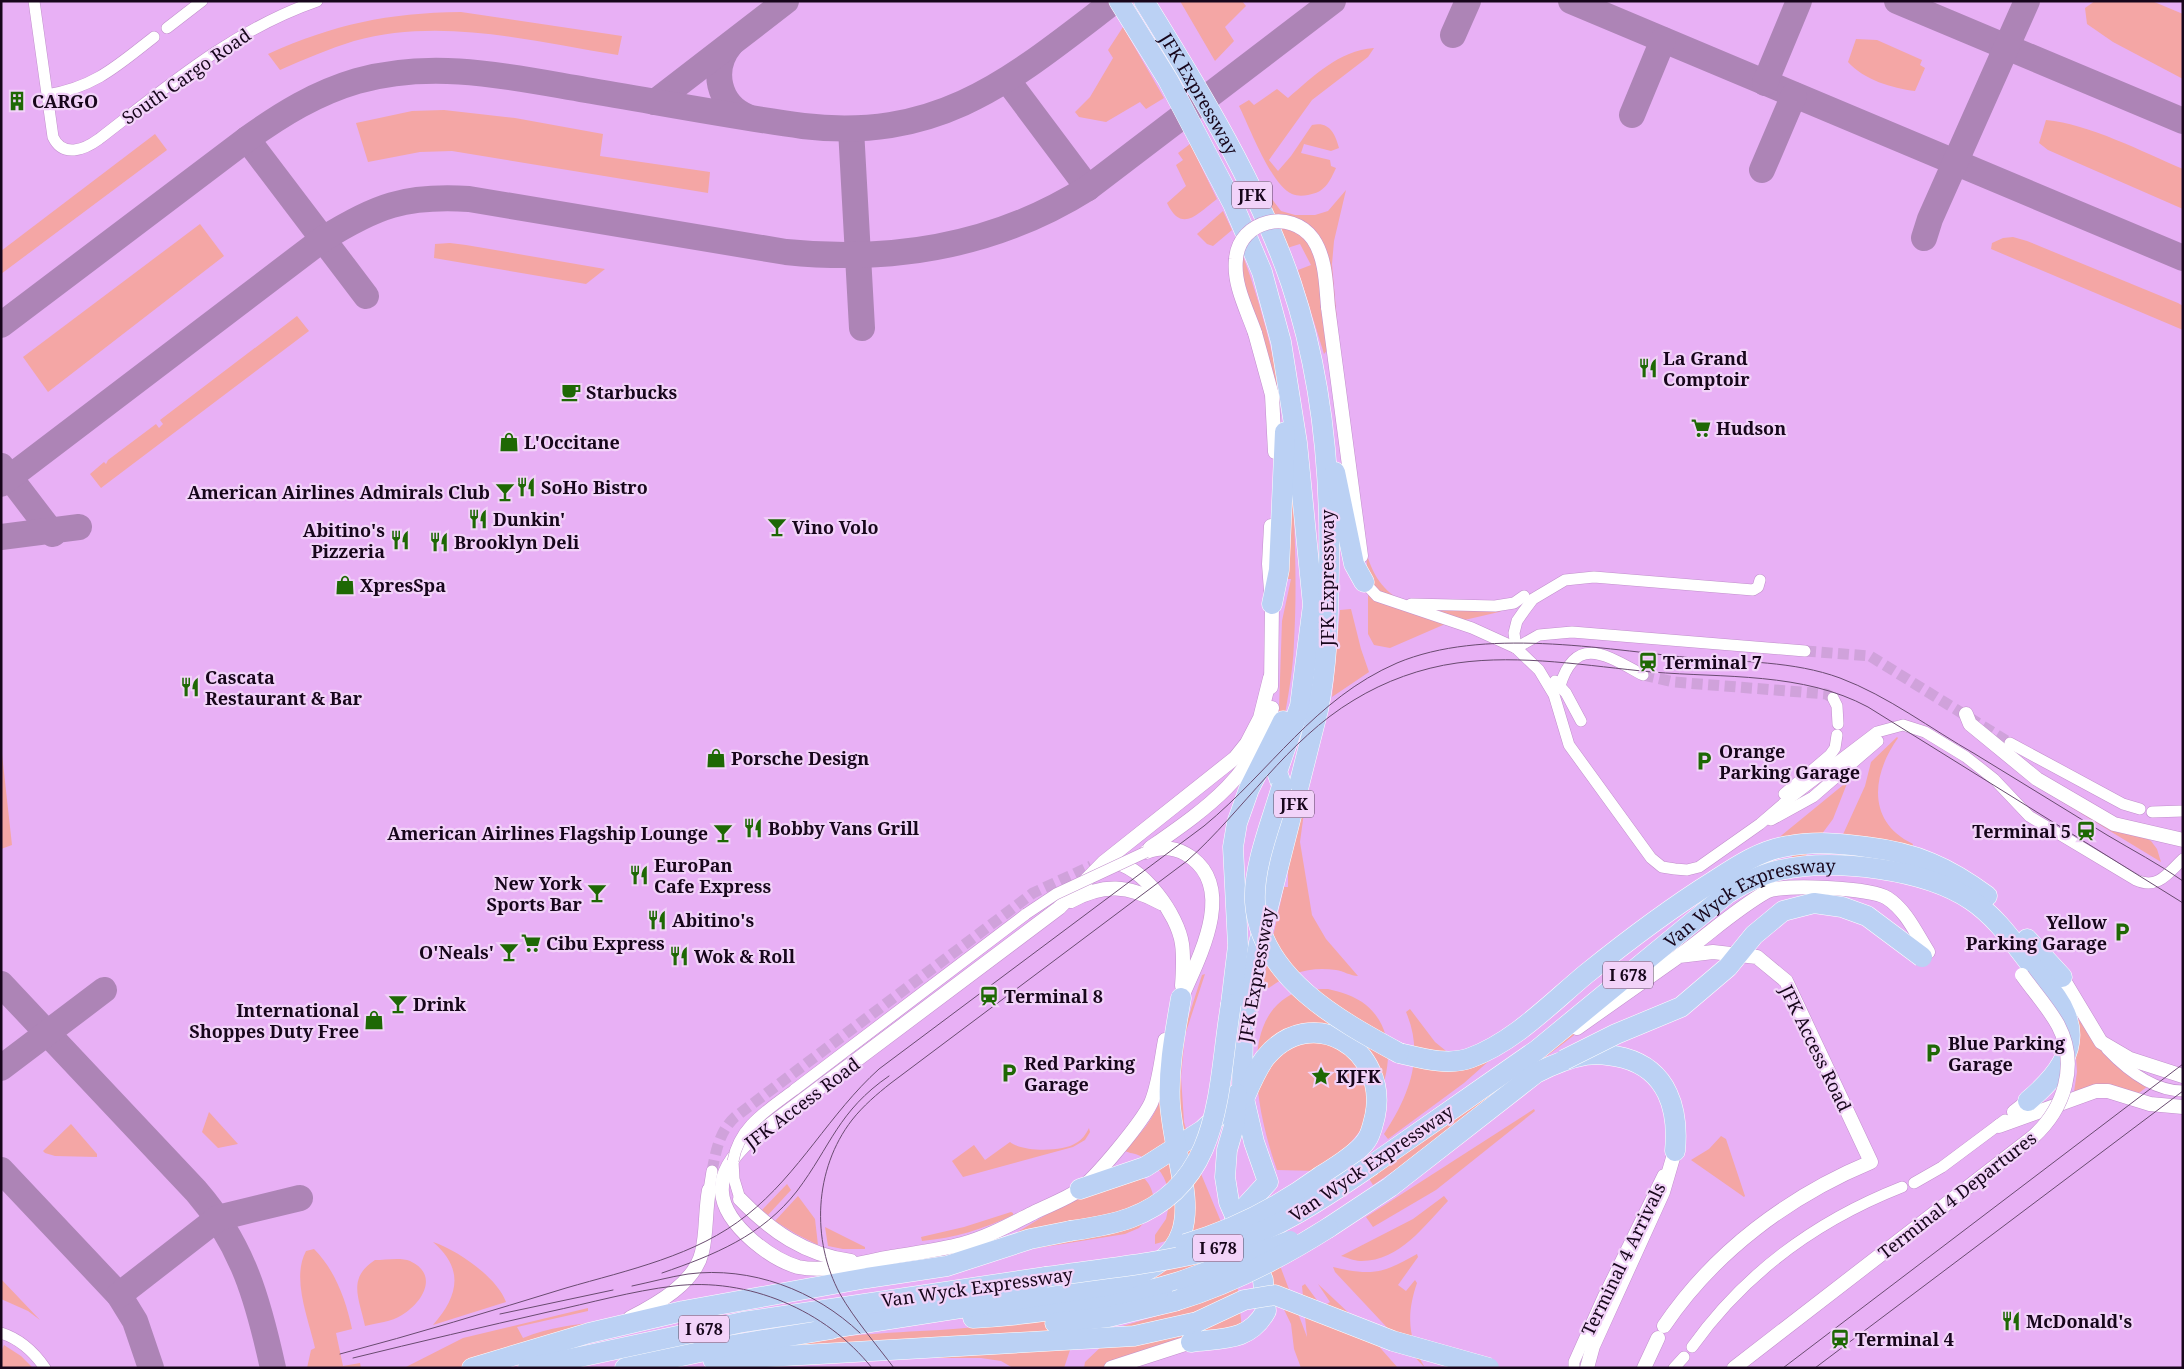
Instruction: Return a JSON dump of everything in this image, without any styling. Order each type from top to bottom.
[{"type":"highway","name":"JFK Expressway","points":[[1119,1],[1176,94],[1242,223],[1268,290],[1285,360],[1297,444],[1313,605],[1311,674],[1304,716],[1279,779],[1260,864],[1255,900],[1258,923],[1276,961],[1294,983],[1357,1030],[1399,1053],[1434,1061],[1469,1058],[1495,1045],[1530,1022],[1672,907],[1755,856],[1786,846],[1822,842],[1889,850],[1921,858],[1956,874],[1996,904],[2062,977]]},
{"type":"highway","name":"JFK Expressway","points":[[1144,1],[1212,116],[1245,179],[1291,283],[1305,335],[1318,405],[1329,529],[1325,670],[1318,710],[1259,943],[1243,1031],[1241,1090],[1254,1142],[1268,1182],[1235,1218]]},
{"type":"highway","points":[[1272,604],[1279,570],[1283,512],[1285,360]]},
{"type":"highway","points":[[1318,405],[1339,485],[1354,564],[1364,582]]},
{"type":"highway","points":[[472,1368],[609,1328],[728,1302],[947,1266],[1030,1239],[1115,1223],[1146,1211],[1172,1192],[1191,1170],[1206,1145],[1215,1119],[1238,946],[1233,847],[1237,823],[1245,796],[1285,716],[1293,681],[1300,566],[1297,444]]},
{"type":"highway","name":"Van Wyck Expressway","points":[[528,1368],[743,1322],[1207,1251],[1255,1234],[1311,1206],[1537,1050],[1719,899],[1747,881],[1781,870],[1828,866],[1882,871]]},
{"type":"highway","points":[[1882,871],[1927,885],[1970,910],[1994,933],[2022,975]]},
{"type":"highway","points":[[1882,871],[1936,882],[1963,895],[1985,910],[2005,931],[2057,999],[2068,1021],[2067,1052],[2051,1080],[2021,1106]]},
{"type":"highway","points":[[1564,1060],[1616,1034],[1681,1007],[1728,967],[1754,935],[1783,911],[1814,903],[1842,907],[1867,916],[1925,955]]},
{"type":"highway","points":[[819,1330],[1110,1285],[1143,1273],[1165,1258],[1182,1233],[1187,1207],[1172,1120],[1170,1090],[1171,1058],[1181,998]]},
{"type":"highway","points":[[1080,1189],[1145,1167],[1203,1130],[1227,1108],[1266,1057],[1280,1045],[1294,1037],[1311,1033],[1337,1037],[1359,1051],[1368,1063],[1375,1084],[1377,1108],[1366,1142],[1308,1186],[1248,1220],[1199,1240],[1111,1267]]},
{"type":"highway","points":[[1564,1060],[1588,1054],[1615,1056],[1641,1064],[1661,1081],[1673,1105],[1678,1128],[1675,1151]]},
{"type":"highway","name":"Van Wyck Expressway","points":[[634,1366],[819,1330],[872,1324],[1038,1313],[1082,1306],[1182,1281],[1328,1228],[1390,1187],[1536,1072],[1564,1060]]},
{"type":"highway","points":[[1191,1342],[1244,1334],[1253,1329],[1266,1311],[1266,1293],[1262,1274],[1235,1218],[1229,1202],[1225,1177],[1227,1150],[1241,1090]]},
{"type":"highway","points":[[976,1318],[1032,1325],[1069,1322],[1108,1317],[1175,1301],[1269,1264],[1328,1228]]},
{"type":"highway","points":[[634,1366],[1134,1336],[1197,1322],[1244,1300],[1275,1295],[1393,1341],[1489,1368]]},
{"type":"street","points":[[34,1],[47,94],[75,88],[98,79],[154,37]]},
{"type":"street","points":[[167,28],[202,1]]},
{"type":"street","name":"South Cargo Road","points":[[47,94],[53,137],[58,146],[72,151],[88,146],[223,46],[271,20],[317,1]]},
{"type":"street","points":[[1146,852],[1207,807],[1236,780],[1259,746],[1272,704],[1270,678],[1272,604],[1269,564],[1274,418],[1270,386],[1255,333],[1238,285],[1235,260],[1246,235],[1265,223],[1277,220],[1294,224],[1312,238],[1322,258],[1364,582],[1377,596],[1472,628],[1516,648],[1539,670],[1560,686],[1566,693],[1581,721]]},
{"type":"street","points":[[1516,648],[1514,633],[1517,621],[1534,599],[1565,580],[1582,578],[1753,590],[1758,587],[1760,580]]},
{"type":"street","points":[[1396,603],[1495,606],[1514,603],[1524,596]]},
{"type":"street","points":[[1516,648],[1539,635],[1572,632],[1805,652]]},
{"type":"street","points":[[1560,686],[1567,669],[1589,652],[1600,654],[1643,675]]},
{"type":"street","points":[[1539,670],[1554,695],[1568,745],[1651,858],[1662,867],[1687,870],[1699,866],[1760,824],[1790,798],[1877,732],[1903,725],[1925,732],[1966,757],[1987,774],[2029,816],[2136,880],[2148,884],[2155,883],[2183,859]]},
{"type":"street","points":[[1059,908],[1102,866],[1235,758],[1247,743],[1260,718],[1270,678]]},
{"type":"street","points":[[1760,824],[1773,805],[1830,755],[1835,748],[1837,706],[1833,698]]},
{"type":"street","points":[[1966,714],[1970,724],[2037,778],[2114,824],[2183,840]]},
{"type":"street","points":[[2010,743],[2123,804],[2140,809]]},
{"type":"street","points":[[2152,812],[2183,811]]},
{"type":"street","points":[[862,1262],[829,1257],[800,1246],[772,1228],[740,1199],[733,1172],[734,1154],[741,1137],[754,1122],[1041,903],[1102,866],[1146,852],[1172,848],[1194,860],[1207,876],[1214,901],[1211,917],[1200,950],[1166,1034],[1151,1103],[1125,1141],[1080,1189]]},
{"type":"street","points":[[1102,866],[1120,863],[1136,871],[1173,918],[1182,942],[1181,998]]},
{"type":"street","points":[[1679,956],[1768,891],[1797,887],[1839,888],[1886,896],[1902,911],[1925,955]]},
{"type":"street","points":[[1059,908],[1092,892],[1119,888],[1134,890],[1163,904]]},
{"type":"street","name":"JFK Access Road","points":[[1059,908],[764,1129],[736,1154],[722,1179],[724,1203],[732,1221],[765,1251],[790,1264],[806,1268],[831,1267],[969,1242],[1002,1228],[1080,1189]]},
{"type":"street","name":"JFK Access Road","points":[[1378,1161],[1416,1143],[1679,956],[1713,952],[1757,957],[1786,981],[1871,1162],[1809,1192],[1753,1231],[1692,1290],[1661,1332],[1646,1363]]},
{"type":"street","name":"Terminal 4 Departures","points":[[1734,1368],[2019,1148],[2048,1122],[2058,1107],[2066,1083],[2068,1067],[2066,1050],[2058,1026],[2022,975]]},
{"type":"street","points":[[2062,977],[2101,1042],[2125,1067],[2179,1092]]},
{"type":"street","points":[[2101,1042],[2136,1062],[2183,1076]]},
{"type":"street","points":[[1999,1126],[2096,1091],[2108,1091],[2150,1104],[2183,1107]]},
{"type":"street","points":[[1914,1183],[1933,1173],[1999,1126],[2021,1106]]},
{"type":"street","points":[[1587,1368],[1593,1346],[1663,1192],[1675,1151]]},
{"type":"street","name":"Terminal 4 Arrivals","points":[[1574,1368],[1574,1362],[1603,1297],[1675,1151]]},
{"type":"street","points":[[609,1328],[664,1298],[692,1271],[702,1252],[712,1171]]},
{"type":"street","points":[[1692,1347],[1735,1296],[1784,1252],[1840,1216],[1902,1188]]},
{"type":"street","points":[[709,1190],[716,1211],[726,1226],[735,1235],[765,1251]]},
{"type":"street","points":[[1,1333],[20,1341],[38,1357],[45,1368]]},
{"type":"street","points":[[1111,1368],[1191,1342]]},
{"type":"street","points":[[1674,1368],[1684,1357]]},
{"type":"shaded area","points":[[1,1],[2183,1],[2183,1368],[1,1368]]},
{"type":"shaded area","points":[[1180,1],[1242,1],[1246,6],[1225,27],[1234,41],[1215,61]]},
{"type":"shaded area","points":[[2095,1],[2152,1],[2183,14],[2183,79],[2113,42],[2087,24],[2085,8]]},
{"type":"shaded area","points":[[461,12],[622,36],[618,55],[520,38],[453,31],[387,34],[354,41],[280,70],[268,54],[316,35],[362,22],[409,15]]},
{"type":"shaded area","points":[[1123,27],[1164,98],[1146,109],[1140,102],[1106,122],[1079,117],[1075,112],[1090,97],[1113,58],[1108,50]]},
{"type":"shaded area","points":[[1856,39],[1877,40],[1922,60],[1920,65],[1925,68],[1915,91],[1879,82],[1862,74],[1848,62]]},
{"type":"shaded area","points":[[1374,48],[1368,57],[1312,100],[1269,160],[1278,171],[1291,156],[1312,125],[1323,125],[1333,133],[1339,148],[1331,151],[1304,144],[1301,153],[1330,160],[1331,166],[1336,168],[1329,182],[1319,192],[1314,194],[1302,196],[1292,194],[1284,189],[1276,180],[1239,106],[1249,100],[1254,105],[1277,89],[1288,98],[1317,73],[1338,59],[1361,50]]},
{"type":"shaded area","points":[[444,110],[515,118],[603,134],[600,156],[710,172],[708,193],[452,151],[420,152],[368,162],[356,123],[412,111]]},
{"type":"shaded area","points":[[2046,120],[2098,133],[2183,169],[2183,209],[2048,150],[2039,143]]},
{"type":"shaded area","points":[[155,134],[167,150],[1,274],[1,251]]},
{"type":"shaded area","points":[[1190,144],[1217,199],[1196,215],[1184,219],[1178,218],[1167,203],[1186,186],[1176,165],[1183,160],[1178,153]]},
{"type":"shaded area","points":[[1346,190],[1334,241],[1332,264],[1341,365],[1329,348],[1324,354],[1298,270],[1311,265],[1300,244],[1287,248],[1264,195],[1268,194],[1281,211],[1295,215],[1315,215],[1328,211]]},
{"type":"shaded area","points":[[1223,211],[1232,230],[1213,246],[1207,244],[1197,234]]},
{"type":"shaded area","points":[[200,224],[224,256],[48,392],[23,357]]},
{"type":"shaded area","points":[[1236,237],[1261,310],[1279,386],[1276,386],[1251,336],[1229,271],[1230,251]]},
{"type":"shaded area","points":[[2013,237],[2178,303],[2183,306],[2183,330],[1991,249],[1992,243],[2003,238]]},
{"type":"shaded area","points":[[450,243],[605,269],[586,284],[434,258],[435,244]]},
{"type":"shaded area","points":[[297,316],[309,331],[101,488],[90,474],[104,462],[106,464],[108,460],[156,424],[159,428],[163,424],[160,420]]},
{"type":"shaded area","points":[[1293,489],[1296,585],[1292,668],[1279,747],[1264,754],[1279,708],[1282,621],[1291,579],[1285,579]]},
{"type":"shaded area","points":[[1365,547],[1377,578],[1387,590],[1401,600],[1435,605],[1509,607],[1499,612],[1443,625],[1390,648],[1374,645],[1368,634],[1368,575]]},
{"type":"shaded area","points":[[1351,609],[1369,672],[1332,697],[1340,610]]},
{"type":"shaded area","points":[[1897,737],[1883,767],[1878,796],[1881,810],[1887,823],[1898,835],[1913,844],[1912,848],[1840,841],[1865,786],[1871,762]]},
{"type":"shaded area","points":[[1,745],[12,845],[1,849]]},
{"type":"shaded area","points":[[1307,776],[1309,776],[1300,842],[1312,915],[1326,939],[1358,976],[1336,970],[1309,970],[1284,978],[1269,988],[1262,986],[1284,887],[1288,887],[1288,871]]},
{"type":"shaded area","points":[[2042,776],[2151,841],[2157,849],[2161,862],[2029,782]]},
{"type":"shaded area","points":[[1848,781],[1833,819],[1804,858],[1794,859],[1790,854],[1765,849]]},
{"type":"shaded area","points":[[1727,912],[1641,984],[1420,1153],[1373,1185],[1368,1177]]},
{"type":"shaded area","points":[[1205,974],[1185,1035],[1181,1077],[1184,1122],[1194,1157],[1234,1253],[1242,1329],[1124,1368],[1084,1368],[1085,1362],[1123,1326],[1174,1311],[1123,1292],[1162,1272],[1173,1263],[1194,1223],[1195,1198],[1180,1122],[1177,1078],[1183,1034],[1202,975]]},
{"type":"shaded area","points":[[1312,989],[1328,989],[1357,999],[1366,1005],[1379,1020],[1386,1037],[1388,1056],[1386,1075],[1372,1112],[1350,1143],[1338,1154],[1318,1171],[1277,1170],[1265,1128],[1257,1078],[1257,1054],[1262,1031],[1271,1012],[1287,997]]},
{"type":"shaded area","points":[[1410,1009],[1435,1042],[1451,1055],[1490,1058],[1490,1060],[1464,1083],[1388,1139],[1384,1134],[1401,1105],[1412,1075],[1414,1044],[1412,1028],[1406,1012]]},
{"type":"shaded area","points":[[2073,1012],[2098,1046],[2148,1086],[2135,1096],[2074,1092],[2077,1072]]},
{"type":"shaded area","points":[[1161,1097],[1177,1181],[1168,1189],[1161,1173],[1153,1164],[1136,1154],[1124,1150],[1146,1126],[1155,1112]]},
{"type":"shaded area","points":[[1534,1109],[1535,1111],[1436,1190],[1373,1227],[1366,1217]]},
{"type":"shaded area","points":[[209,1112],[238,1144],[218,1148],[202,1132]]},
{"type":"shaded area","points":[[71,1124],[97,1154],[97,1157],[55,1156],[43,1151]]},
{"type":"shaded area","points":[[1089,1128],[1090,1132],[1085,1140],[1073,1147],[963,1177],[952,1161],[974,1145],[985,1160],[1010,1142],[1024,1148],[1043,1150],[1062,1148],[1078,1142],[1084,1137]]},
{"type":"shaded area","points":[[1721,1136],[1726,1139],[1744,1197],[1691,1160],[1709,1149]]},
{"type":"shaded area","points":[[1120,1166],[1133,1171],[1147,1181],[1154,1200],[1133,1212],[1016,1233],[1044,1216],[1112,1167]]},
{"type":"shaded area","points":[[787,1184],[791,1190],[768,1215],[762,1210]]},
{"type":"shaded area","points":[[1180,1194],[1173,1239],[1155,1244],[1155,1235],[1166,1219],[1169,1205]]},
{"type":"shaded area","points":[[798,1196],[815,1219],[818,1245],[775,1221]]},
{"type":"shaded area","points":[[1444,1196],[1448,1201],[1420,1231],[1410,1241],[1387,1256],[1374,1260],[1358,1261],[1341,1256],[1413,1219]]},
{"type":"shaded area","points":[[1011,1212],[1013,1215],[980,1229],[946,1238],[922,1241],[921,1237],[964,1227]]},
{"type":"shaded area","points":[[1148,1218],[1139,1228],[1125,1234],[1013,1252]]},
{"type":"shaded area","points":[[825,1227],[865,1247],[865,1249],[843,1249],[828,1246]]},
{"type":"shaded area","points":[[433,1242],[453,1251],[485,1274],[494,1283],[506,1302],[433,1325],[448,1304],[452,1294],[454,1273],[450,1262]]},
{"type":"shaded area","points":[[314,1249],[334,1276],[350,1318],[352,1329],[336,1333],[343,1366],[360,1363],[361,1368],[307,1368],[311,1350],[315,1348],[303,1300],[300,1274],[306,1251]]},
{"type":"shaded area","points":[[1417,1254],[1418,1257],[1398,1285],[1406,1291],[1415,1280],[1417,1283],[1411,1306],[1410,1326],[1415,1347],[1425,1368],[1335,1272],[1333,1267],[1358,1272],[1376,1271],[1395,1266]]},
{"type":"shaded area","points":[[1267,1257],[1279,1263],[1307,1337],[1302,1286],[1305,1284],[1322,1307],[1330,1302],[1318,1284],[1352,1316],[1398,1368],[1301,1368],[1294,1349],[1291,1324],[1276,1293]]},
{"type":"shaded area","points":[[398,1259],[410,1261],[419,1267],[424,1274],[426,1281],[425,1289],[416,1303],[402,1315],[384,1322],[365,1326],[358,1298],[358,1281],[366,1267],[375,1260]]},
{"type":"shaded area","points":[[1,1279],[40,1320],[28,1311],[1,1299]]},
{"type":"shaded area","points":[[588,1308],[588,1311],[517,1327],[523,1338],[563,1327],[604,1322],[510,1355],[460,1368],[404,1368],[463,1338]]},
{"type":"shaded area","points":[[1095,1313],[1070,1350],[1064,1368],[1013,1368],[1001,1361],[981,1358],[943,1358],[780,1349],[839,1337],[998,1325]]},
{"type":"shaded area","points":[[4,1345],[21,1356],[33,1368],[1,1368],[1,1352]]},
{"type":"taxiway","points":[[655,102],[786,1]]},
{"type":"taxiway","points":[[1,325],[260,130],[313,98],[357,81],[415,71],[472,72],[803,126],[852,128],[895,124],[935,114],[972,99],[1042,56],[1114,1]]},
{"type":"taxiway","points":[[1,484],[323,239],[359,218],[392,205],[427,199],[469,199],[786,252],[826,255],[866,255],[905,252],[943,246],[980,237],[1017,224],[1053,208],[1088,188],[1333,1]]},
{"type":"taxiway","points":[[1453,35],[1468,1]]},
{"type":"taxiway","points":[[1571,1],[2183,258]]},
{"type":"taxiway","points":[[1765,83],[1799,1]]},
{"type":"taxiway","points":[[1897,1],[2183,121]]},
{"type":"taxiway","points":[[1924,238],[1930,219],[2027,1]]},
{"type":"taxiway","points":[[1632,115],[1663,40]]},
{"type":"taxiway","points":[[731,44],[724,54],[721,64],[720,85],[730,104],[748,117]]},
{"type":"taxiway","points":[[1008,81],[1088,188]]},
{"type":"taxiway","points":[[1762,170],[1794,95]]},
{"type":"taxiway","points":[[851,129],[862,328]]},
{"type":"taxiway","points":[[247,139],[366,296]]},
{"type":"taxiway","points":[[1,466],[53,534]]},
{"type":"taxiway","points":[[1,537],[79,527]]},
{"type":"taxiway","points":[[1,984],[196,1191],[212,1211],[226,1232],[247,1274],[273,1368]]},
{"type":"taxiway","points":[[1,1068],[104,990]]},
{"type":"taxiway","points":[[1,1170],[119,1295],[135,1321],[151,1368]]},
{"type":"taxiway","points":[[119,1295],[218,1218],[300,1198]]},
{"type":"tunnel","points":[[1805,651],[1870,656],[2010,743]]},
{"type":"tunnel","points":[[1643,675],[1674,682],[1826,694],[1833,698]]},
{"type":"tunnel","points":[[712,1171],[722,1135],[735,1117],[1033,893],[1091,866]]},
{"type":"tram line","points":[[340,1354],[637,1268],[684,1251],[727,1229],[766,1199],[861,1086],[879,1069],[1204,826],[1228,805],[1294,737],[1341,696],[1368,678],[1397,663],[1431,652],[1467,646],[1504,643],[1543,644],[1767,663],[1822,672],[1858,685],[1892,703],[2183,881]]},
{"type":"tram line","points":[[894,1368],[859,1323],[840,1294],[824,1251],[821,1228],[824,1182],[830,1160],[839,1139],[852,1120],[870,1100],[891,1083],[1187,861],[1228,820],[1287,755],[1330,716],[1366,693],[1404,676],[1430,668],[1457,663],[1530,660],[1652,672],[1735,676],[1790,682],[1817,688],[1843,696],[1868,707],[2183,903]]},
{"type":"tram line","points":[[1783,1368],[2183,1064]]},
{"type":"tram line","points":[[662,1273],[700,1259],[736,1242],[753,1232],[783,1207],[809,1175],[846,1116],[858,1102],[889,1076]]},
{"type":"tram line","points":[[1815,1368],[2183,1091]]},
{"type":"tram line","points":[[632,1286],[688,1274],[712,1272],[758,1278],[781,1284],[802,1293],[842,1318],[860,1333]]},
{"type":"tram line","points":[[353,1358],[627,1294],[674,1286],[702,1285],[730,1287],[757,1293],[784,1302],[809,1314],[832,1329],[853,1347],[872,1368]]},
{"type":"tram line","points":[[500,1314],[613,1290]]},
{"type":"place","name":"CARGO","points":[[17,101]]},
{"type":"place","name":"La Grand Comptoir","points":[[1648,368]]},
{"type":"place","name":"Starbucks","points":[[571,392]]},
{"type":"place","name":"Hudson","points":[[1701,428]]},
{"type":"place","name":"L'Occitane","points":[[509,442]]},
{"type":"place","name":"SoHo Bistro","points":[[526,487]]},
{"type":"place","name":"American Airlines Admirals Club","points":[[505,492]]},
{"type":"place","name":"Dunkin'","points":[[478,519]]},
{"type":"place","name":"Vino Volo","points":[[777,527]]},
{"type":"place","name":"Abitino's Pizzeria","points":[[400,540]]},
{"type":"place","name":"Brooklyn Deli","points":[[439,542]]},
{"type":"place","name":"XpresSpa","points":[[345,585]]},
{"type":"place","name":"Terminal 7","points":[[1648,662]]},
{"type":"place","name":"Cascata Restaurant & Bar","points":[[190,687]]},
{"type":"place","name":"Porsche Design","points":[[716,758]]},
{"type":"place","name":"Orange Parking Garage","points":[[1704,761]]},
{"type":"place","name":"Bobby Vans Grill","points":[[753,828]]},
{"type":"place","name":"Terminal 5","points":[[2086,831]]},
{"type":"place","name":"American Airlines Flagship Lounge","points":[[723,833]]},
{"type":"place","name":"EuroPan Cafe Express","points":[[639,875]]},
{"type":"place","name":"New York Sports Bar","points":[[597,893]]},
{"type":"place","name":"Abitino's","points":[[657,920]]},
{"type":"place","name":"Yellow Parking Garage","points":[[2122,932]]},
{"type":"place","name":"Cibu Express","points":[[531,943]]},
{"type":"place","name":"O'Neals'","points":[[509,952]]},
{"type":"place","name":"Wok & Roll","points":[[679,956]]},
{"type":"place","name":"Terminal 8","points":[[989,996]]},
{"type":"place","name":"Drink","points":[[398,1004]]},
{"type":"place","name":"International Shoppes Duty Free","points":[[374,1020]]},
{"type":"place","name":"Blue Parking Garage","points":[[1933,1053]]},
{"type":"place","name":"Red Parking Garage","points":[[1009,1073]]},
{"type":"place","name":"KJFK","points":[[1321,1076]]},
{"type":"place","name":"McDonald's","points":[[2011,1321]]},
{"type":"place","name":"Terminal 4","points":[[1840,1339]]}]
